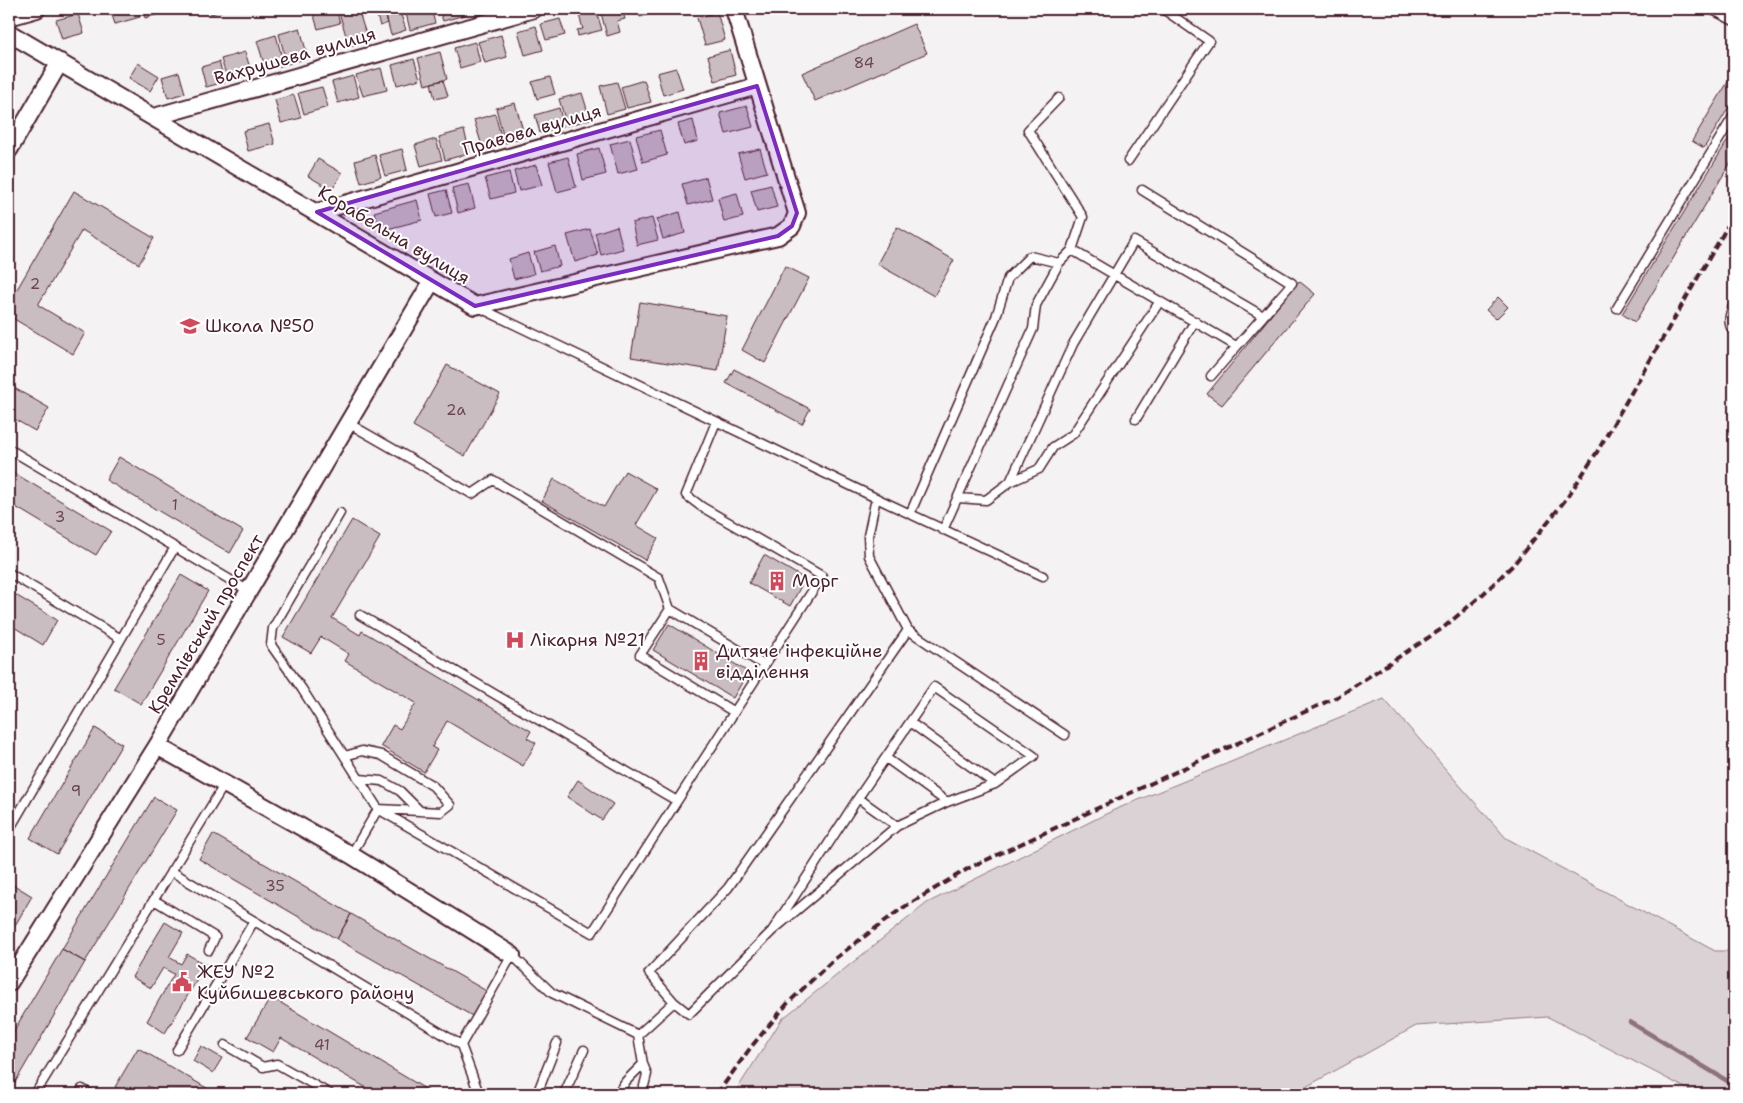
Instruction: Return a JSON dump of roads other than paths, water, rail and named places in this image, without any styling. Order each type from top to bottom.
[{"type":"street","points":[[9,17],[37,9]]},
{"type":"street","name":"Вахрушева вулиця","points":[[154,117],[534,9]]},
{"type":"street","points":[[734,9],[757,86]]},
{"type":"street","name":"Корабельна вулиця","points":[[9,32],[475,306],[778,236],[792,226],[797,213],[757,86]]},
{"type":"street","points":[[9,150],[60,62]]},
{"type":"street","name":"Правова вулиця","points":[[317,212],[757,86]]},
{"type":"street","name":"Кремлівський проспект","points":[[9,983],[156,746],[432,280]]},
{"type":"street","points":[[156,746],[351,854],[512,955]]},
{"type":"lane","points":[[1128,161],[1209,41],[1163,9]]},
{"type":"lane","points":[[1711,9],[1734,21]]},
{"type":"lane","points":[[943,530],[1033,329],[1036,305],[1059,262],[1072,250],[1083,217],[1028,130],[1059,98]]},
{"type":"lane","points":[[1617,308],[1734,116]]},
{"type":"lane","points":[[1142,190],[1292,283],[1211,376]]},
{"type":"lane","points":[[1010,482],[1073,344],[1134,241],[1263,316]]},
{"type":"lane","points":[[1072,250],[1236,346]]},
{"type":"lane","points":[[910,514],[996,317],[1008,278],[1030,256],[1059,262]]},
{"type":"lane","points":[[958,498],[986,500],[1010,482],[1039,469],[1054,448],[1073,434],[1160,301]]},
{"type":"lane","points":[[1734,304],[1729,314],[1729,327],[1734,333]]},
{"type":"lane","points":[[475,306],[1043,576]]},
{"type":"lane","points":[[1136,419],[1195,321]]},
{"type":"lane","points":[[348,422],[472,494],[492,480],[659,578],[670,608],[764,665]]},
{"type":"lane","points":[[340,513],[273,628],[271,644],[302,688],[378,809],[592,934],[822,576],[702,507],[686,495],[716,422]]},
{"type":"lane","points":[[9,449],[248,591]]},
{"type":"lane","points":[[876,498],[868,536],[869,556],[908,630],[1065,735]]},
{"type":"lane","points":[[9,830],[175,547]]},
{"type":"lane","points":[[9,573],[121,639]]},
{"type":"lane","points":[[670,608],[640,655],[734,712]]},
{"type":"lane","points":[[360,615],[677,801]]},
{"type":"lane","points":[[772,931],[858,798],[934,687],[1034,756],[995,784],[947,802],[896,826],[772,931],[689,1014],[674,1002],[649,973],[728,888],[908,630]]},
{"type":"lane","points":[[911,723],[995,784]]},
{"type":"lane","points":[[345,756],[362,751],[381,755],[433,786],[450,804],[441,812],[378,809]]},
{"type":"lane","points":[[886,758],[947,802]]},
{"type":"lane","points":[[359,779],[382,781],[400,790],[420,811]]},
{"type":"lane","points":[[36,1094],[224,785]]},
{"type":"lane","points":[[858,798],[896,826]]},
{"type":"lane","points":[[351,854],[378,809]]},
{"type":"lane","points":[[171,871],[461,1045],[479,1094]]},
{"type":"lane","points":[[154,900],[215,937],[209,950]]},
{"type":"lane","points":[[177,1050],[254,921]]},
{"type":"lane","points":[[461,1045],[512,955],[552,993],[638,1035]]},
{"type":"lane","points":[[638,1035],[674,1002]]},
{"type":"lane","points":[[638,1035],[643,1064],[647,1074],[642,1094]]},
{"type":"lane","points":[[537,1094],[557,1043]]},
{"type":"lane","points":[[225,1045],[263,1067],[277,1064],[330,1094]]},
{"type":"lane","points":[[564,1094],[584,1050]]},
{"type":"lane","points":[[617,1094],[626,1080],[643,1064]]},
{"type":"lane","points":[[82,1089],[90,1094]]},
{"type":"waterway","points":[[1630,1022],[1734,1085]]},
{"type":"railway","points":[[717,1094],[751,1047],[787,1004],[833,960],[901,909],[969,868],[1339,696],[1443,628],[1482,595],[1513,565],[1567,498],[1597,452],[1734,215]]},
{"type":"place","name":"Школа №50","points":[[190,326]]},
{"type":"place","name":"Морг","points":[[777,581]]},
{"type":"place","name":"Лікарня №21","points":[[515,640]]},
{"type":"place","name":"Дитяче інфекційне відділення","points":[[701,661]]},
{"type":"place","name":"ЖЕУ №2 Куйбишевського району","points":[[182,982]]}]
